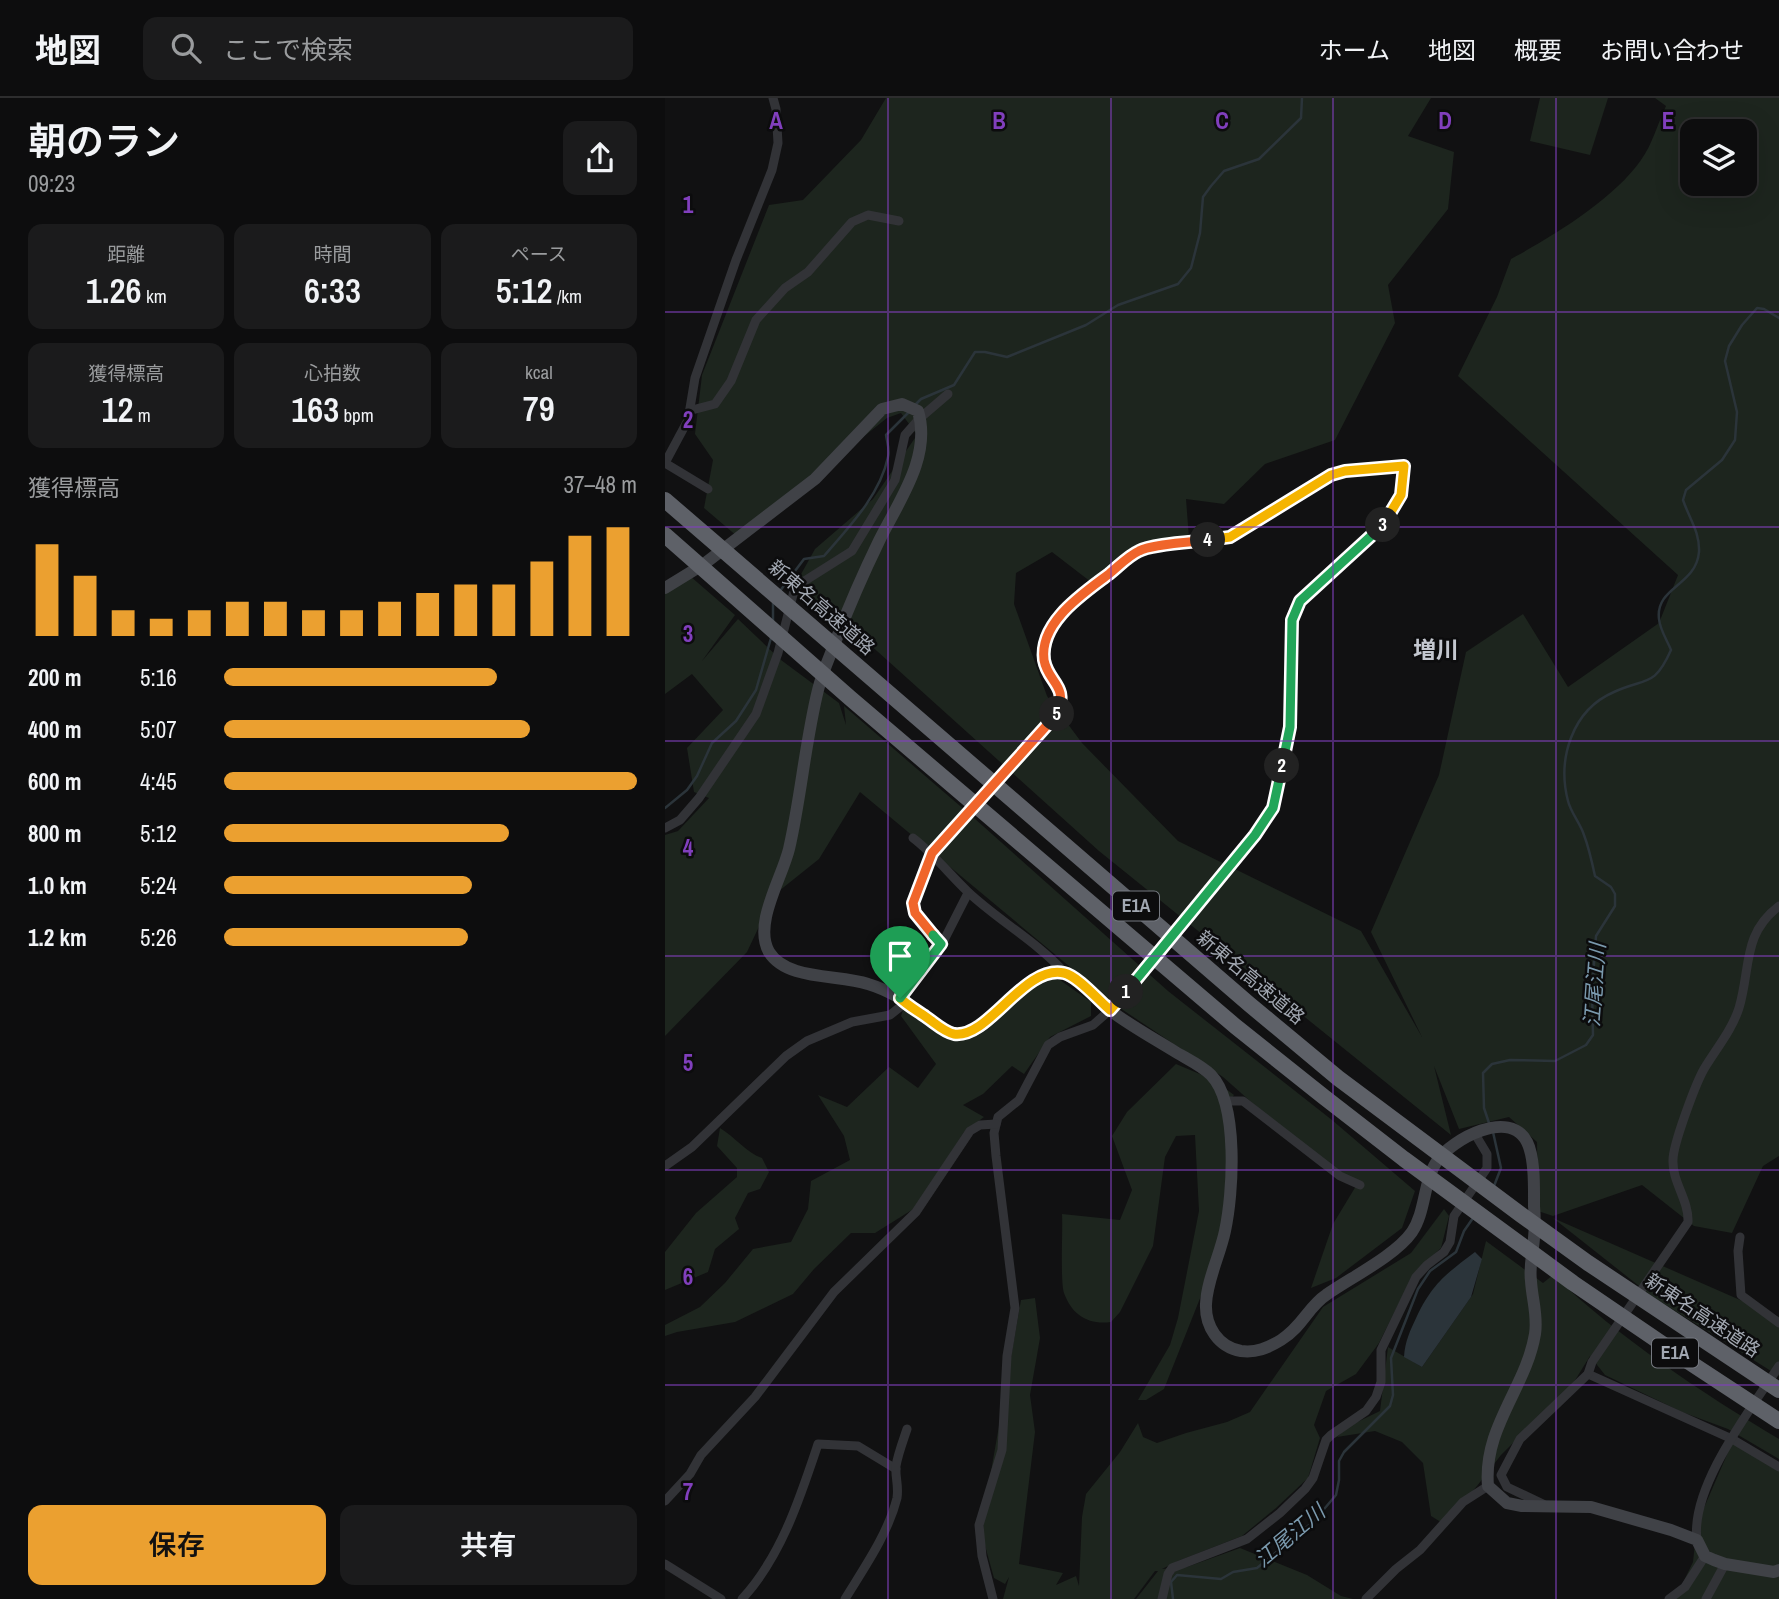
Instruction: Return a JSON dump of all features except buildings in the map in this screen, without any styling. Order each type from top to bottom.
[{"type":"highway","name":"新東名高速道路","points":[[665,500],[1249,1004],[1338,1077],[1588,1263],[1779,1390]]},
{"type":"highway","name":"E1A","points":[[665,535],[851,698],[1235,1026],[1404,1159],[1573,1283],[1779,1420]]},
{"type":"street","points":[[708,489],[665,463],[692,410],[691,397],[695,378],[736,260],[772,170],[778,143],[773,98]]},
{"type":"street","points":[[692,410],[715,404],[730,381],[757,320],[785,288],[808,272],[852,222],[868,215],[899,221]]},
{"type":"street","points":[[665,828],[680,820],[699,798],[756,714],[778,653],[795,587],[852,551],[895,480],[905,435],[919,414],[948,394]]},
{"type":"street","points":[[665,588],[715,556],[815,479],[882,409],[902,404],[919,414]]},
{"type":"street","points":[[919,414],[920,448],[912,477],[853,597],[819,685],[788,850],[766,916],[763,933],[766,946],[773,958],[784,967],[867,984],[903,1000],[945,1031],[955,1034],[977,1027],[1037,978],[1050,973],[1065,973]]},
{"type":"street","points":[[941,944],[915,913],[913,903],[932,853],[1058,712],[1061,700],[1059,687],[1051,677],[1044,659],[1049,634],[1067,606],[1140,550],[1230,537],[1331,475],[1345,471],[1404,466],[1401,495],[1384,524],[1300,601],[1292,620],[1290,727],[1273,808],[1255,835],[1114,1006],[1093,1025],[1060,1037],[1048,1045],[1019,1100],[998,1117],[996,1156],[1015,1308],[1007,1356],[1002,1450],[979,1525],[982,1556],[993,1599]]},
{"type":"street","points":[[913,838],[932,853],[968,892],[1047,954],[1065,973],[1210,1074],[1222,1093],[1231,1139],[1231,1194],[1225,1232],[1206,1301],[1206,1314],[1209,1326],[1219,1341],[1230,1348],[1245,1352],[1259,1351],[1299,1327],[1321,1298],[1356,1278],[1408,1237],[1416,1226],[1434,1164],[1446,1150],[1475,1134],[1500,1125],[1514,1128],[1527,1142],[1534,1183],[1535,1233],[1530,1277],[1536,1316],[1535,1336],[1524,1368],[1503,1410],[1486,1466],[1488,1486],[1507,1503],[1522,1506],[1591,1507],[1697,1540]]},
{"type":"street","points":[[665,1166],[692,1147],[786,1056],[807,1041],[852,1022],[890,1015],[941,944],[968,892]]},
{"type":"street","points":[[1550,1507],[1507,1487],[1501,1475],[1520,1439],[1588,1374],[1592,1362],[1688,1222],[1689,1208],[1675,1175],[1673,1159],[1680,1133],[1703,1070],[1718,1049],[1738,1009],[1750,945],[1756,930],[1779,906]]},
{"type":"street","points":[[1224,1101],[1244,1101],[1340,1176],[1360,1185]]},
{"type":"street","points":[[665,1501],[690,1474],[701,1455],[755,1397],[834,1292],[916,1212],[970,1131],[980,1125],[996,1124]]},
{"type":"street","points":[[1162,1599],[1168,1574],[1173,1568],[1247,1539],[1305,1489],[1313,1478],[1326,1440],[1338,1427],[1361,1415],[1376,1397],[1381,1382],[1381,1350],[1388,1334],[1416,1277],[1444,1252],[1450,1242],[1454,1216],[1487,1168],[1487,1154],[1475,1134]]},
{"type":"street","points":[[1740,1237],[1738,1251],[1741,1295],[1779,1323]]},
{"type":"street","points":[[1779,1366],[1734,1436],[1705,1489],[1695,1528],[1697,1540],[1705,1556],[1725,1564],[1774,1572],[1779,1570]]},
{"type":"street","points":[[1588,1374],[1631,1395],[1734,1436],[1779,1467]]},
{"type":"street","points":[[845,1599],[887,1526],[899,1485],[896,1469],[907,1429]]},
{"type":"street","points":[[742,1599],[768,1567],[803,1487],[818,1444],[858,1446],[896,1469]]},
{"type":"street","points":[[1366,1599],[1420,1550],[1463,1502],[1488,1486]]},
{"type":"street","points":[[1669,1599],[1685,1587],[1705,1556]]},
{"type":"street","points":[[665,1564],[721,1599]]},
{"type":"street","points":[[1706,1599],[1725,1564]]},
{"type":"shaded area","points":[[886,98],[1431,98],[1408,136],[1454,152],[1448,209],[1388,285],[1395,323],[1335,440],[1265,464],[1224,504],[1186,499],[1189,538],[1140,550],[1091,582],[1052,552],[1016,573],[1014,604],[1047,696],[1082,743],[1178,841],[1361,931],[1422,1037],[1371,932],[1439,775],[1466,652],[1523,614],[1568,687],[1659,623],[1678,575],[1458,376],[1497,297],[1511,259],[1599,203],[1641,160],[1666,106],[1655,98],[1779,98],[1779,1156],[1763,1166],[1732,1233],[1694,1226],[1642,1185],[1553,1216],[1538,1211],[1537,1142],[1509,1117],[1459,1129],[1434,1066],[1451,1135],[1099,851],[867,642],[863,643],[849,634],[840,622],[795,585],[815,549],[873,499],[917,435],[901,413],[887,418],[738,537],[704,508],[713,460],[695,434],[702,375],[769,205],[803,200],[861,140]]},
{"type":"shaded area","points":[[1540,98],[1608,98],[1590,155],[1530,141]]},
{"type":"shaded area","points":[[690,576],[735,615],[702,661],[738,619],[781,660],[839,703],[846,725],[844,706],[1168,991],[1332,1120],[1415,1191],[1402,1228],[1336,1278],[1311,1288],[1333,1224],[1356,1186],[1295,1141],[1223,1077],[1117,1006],[860,792],[819,859],[774,895],[747,952],[665,1036],[665,835],[678,831],[709,798],[694,792],[687,748],[723,710],[692,674],[665,694],[665,584]]},
{"type":"shaded area","points":[[1050,973],[1091,1002],[1091,1016],[1050,1037],[1024,1074],[1012,1066],[983,1094],[963,1105],[984,1117],[964,1132],[915,1208],[875,1233],[851,1233],[793,1294],[735,1322],[665,1336],[665,1325],[700,1307],[725,1283],[753,1249],[791,1242],[808,1209],[811,1181],[850,1160],[844,1136],[818,1095],[847,1107],[889,1067],[918,1088],[936,1064],[901,1016],[903,1010],[923,1015],[959,1037]]},
{"type":"shaded area","points":[[1176,1064],[1214,1080],[1234,1095],[1225,1107],[1230,1199],[1220,1248],[1164,1389],[1146,1400],[1138,1400],[1170,1345],[1178,1318],[1199,1211],[1195,1135],[1176,1136],[1165,1157],[1153,1246],[1120,1312],[1111,1322],[1088,1320],[1076,1313],[1067,1301],[1062,1277],[1062,1214],[1120,1220],[1132,1190],[1112,1136],[1127,1112]]},
{"type":"shaded area","points":[[720,1128],[762,1158],[769,1172],[760,1189],[748,1193],[735,1218],[739,1229],[715,1249],[708,1272],[665,1290],[665,1252],[696,1213],[737,1177],[737,1168],[717,1146]]},
{"type":"shaded area","points":[[1444,1209],[1449,1216],[1441,1248],[1414,1273],[1379,1343],[1356,1374],[1326,1391],[1314,1425],[1320,1438],[1308,1478],[1242,1536],[1162,1569],[1187,1567],[1240,1548],[1307,1575],[1341,1596],[1353,1599],[1136,1599],[1158,1571],[1155,1571],[1134,1599],[1003,1599],[1009,1577],[1005,1584],[994,1578],[984,1542],[983,1517],[1021,1300],[1035,1298],[1040,1338],[1030,1395],[1035,1432],[1019,1564],[1063,1573],[1056,1585],[1076,1576],[1079,1586],[1082,1517],[1086,1494],[1120,1452],[1138,1423],[1143,1437],[1157,1443],[1227,1422],[1250,1412],[1323,1307],[1411,1253]]},
{"type":"shaded area","points":[[1553,1218],[1779,1317],[1779,1376],[1653,1297]]},
{"type":"shaded area","points":[[1486,1241],[1543,1283],[1553,1275],[1606,1321],[1661,1363],[1779,1439],[1779,1459],[1728,1429],[1682,1412],[1605,1375],[1590,1356],[1574,1382],[1501,1455],[1444,1524],[1431,1516],[1423,1463],[1402,1442],[1375,1431],[1337,1437],[1347,1427],[1380,1411],[1388,1347],[1422,1367],[1473,1294]]},
{"type":"shaded area","points":[[1475,1252],[1482,1259],[1471,1297],[1422,1367],[1404,1357],[1410,1331],[1429,1295],[1448,1273]]},
{"type":"shaded area","points":[[1732,1443],[1779,1469],[1779,1599],[1675,1599],[1693,1562],[1697,1524]]},
{"type":"waterway","points":[[916,404],[921,399],[954,385],[975,352],[1007,357],[1086,325],[1118,305],[1178,284],[1191,268],[1200,233],[1203,197],[1224,171],[1259,159],[1301,118],[1302,98]]},
{"type":"waterway","name":"江尾江川","points":[[1490,1126],[1484,1108],[1483,1073],[1492,1064],[1510,1060],[1555,1061],[1586,1045],[1593,1035],[1592,991],[1596,936],[1615,906],[1615,894],[1611,887],[1595,876],[1584,835],[1569,805],[1565,785],[1567,753],[1578,723],[1588,711],[1614,692],[1649,680],[1660,670],[1671,650],[1661,627],[1659,608],[1669,593],[1691,572],[1699,552],[1696,532],[1683,500],[1686,490],[1722,460],[1735,440],[1737,412],[1725,361],[1729,346],[1757,308],[1779,318]]},
{"type":"waterway","points":[[780,591],[804,559],[824,556],[862,510],[884,471],[889,454],[886,435],[909,412]]},
{"type":"waterway","points":[[773,603],[773,621]]},
{"type":"waterway","points":[[665,808],[687,790],[697,776],[712,743],[736,721],[756,690],[771,638]]},
{"type":"waterway","name":"江尾江川","points":[[1493,1132],[1501,1168],[1494,1186]]},
{"type":"waterway","name":"江尾江川","points":[[1173,1599],[1171,1582],[1177,1575],[1221,1579],[1233,1572],[1257,1568],[1314,1521],[1336,1495],[1339,1461],[1344,1452],[1390,1406],[1393,1395],[1391,1358],[1418,1289],[1430,1271],[1456,1252],[1464,1231],[1473,1218]]},
{"type":"district","name":"増川","points":[[1436,650]]},
{"type":"route","points":[[1404,466],[1401,495],[1384,524],[1300,601],[1292,620],[1290,727],[1273,808],[1255,835],[1110,1010],[1065,973],[1050,973],[1037,978],[977,1027],[965,1033],[945,1031],[900,998],[941,944],[921,922],[913,903],[932,853],[1058,712],[1061,700],[1059,687],[1051,677],[1044,659],[1049,634],[1067,606],[1140,550],[1230,537],[1331,475],[1345,471],[1404,466]]}]
